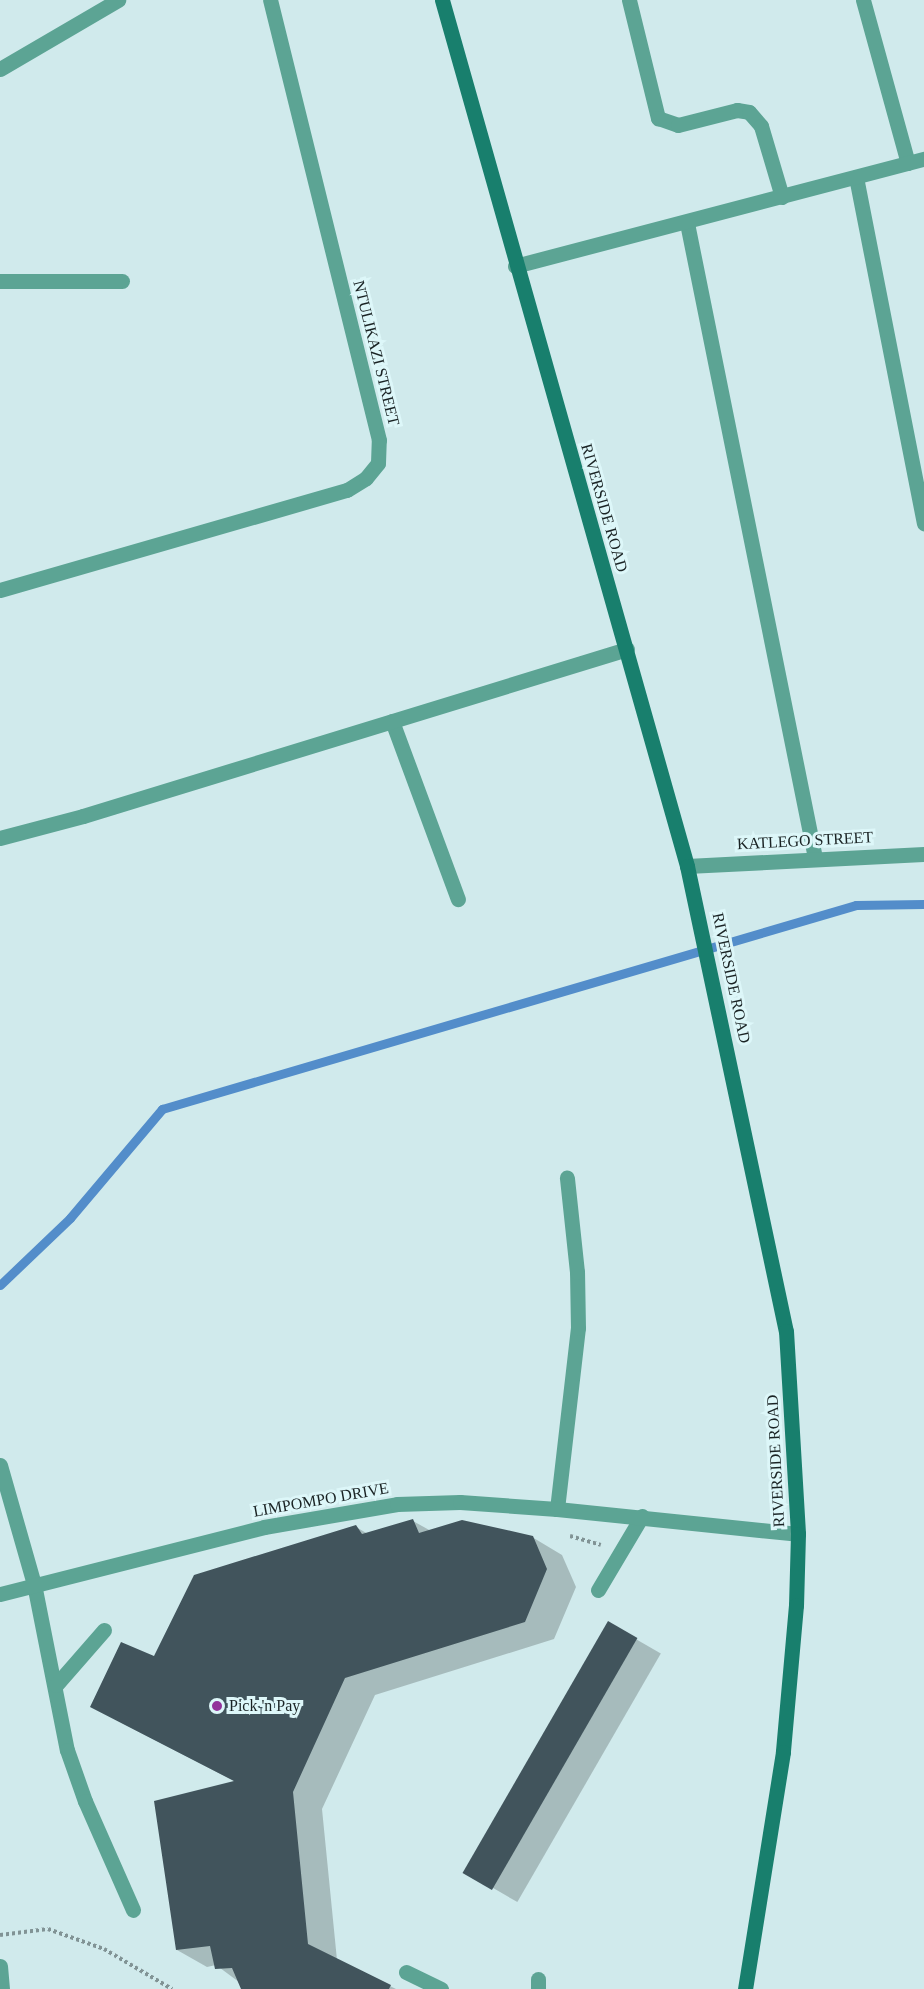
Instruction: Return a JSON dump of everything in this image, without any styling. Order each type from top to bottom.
[{"type":"street","points":[[0,69],[118,0]]},
{"type":"street","name":"NTULIKAZI STREET","points":[[0,590],[339,492],[366,478],[378,463],[379,440],[270,0]]},
{"type":"street","name":"RIVERSIDE ROAD","points":[[442,0],[515,266],[627,649],[687,866],[701,923],[786,1331],[798,1534],[783,1752],[745,1989]]},
{"type":"street","points":[[629,0],[658,118],[678,125],[737,110],[749,112],[761,126],[782,197]]},
{"type":"street","points":[[863,0],[908,163]]},
{"type":"street","points":[[515,266],[687,223],[924,159]]},
{"type":"street","points":[[856,177],[924,523]]},
{"type":"street","points":[[687,223],[815,858]]},
{"type":"street","points":[[0,282],[122,281]]},
{"type":"street","points":[[0,838],[83,816],[627,649]]},
{"type":"street","points":[[392,721],[459,899]]},
{"type":"street","name":"KATLEGO STREET","points":[[687,866],[924,854]]},
{"type":"street","points":[[557,1509],[578,1328],[578,1272],[567,1178]]},
{"type":"street","points":[[0,1465],[34,1584],[57,1685],[67,1750],[85,1801],[133,1910]]},
{"type":"street","name":"LIMPOMPO DRIVE","points":[[0,1594],[330,1513],[397,1504],[459,1502],[557,1509],[642,1516],[798,1534]]},
{"type":"street","points":[[598,1590],[642,1516]]},
{"type":"street","points":[[57,1685],[104,1629]]},
{"type":"street","points":[[0,1966],[2,1989]]},
{"type":"street","points":[[406,1972],[441,1989]]},
{"type":"path","points":[[570,1536],[621,1550]]},
{"type":"path","points":[[0,1935],[48,1929],[104,1949],[172,1989]]},
{"type":"building","points":[[413,1519],[419,1533],[462,1520],[533,1536],[547,1569],[525,1622],[345,1678],[293,1792],[308,1944],[391,1985],[389,1989],[241,1989],[232,1968],[215,1969],[210,1946],[176,1950],[154,1801],[234,1781],[90,1707],[121,1642],[154,1656],[194,1575],[356,1525],[362,1534]]},
{"type":"building","points":[[608,1621],[637,1638],[492,1890],[462,1873]]},
{"type":"waterway","points":[[0,1285],[70,1218],[162,1109],[856,905],[924,904]]},
{"type":"place","name":"Pick 'n Pay","points":[[217,1706]]}]
